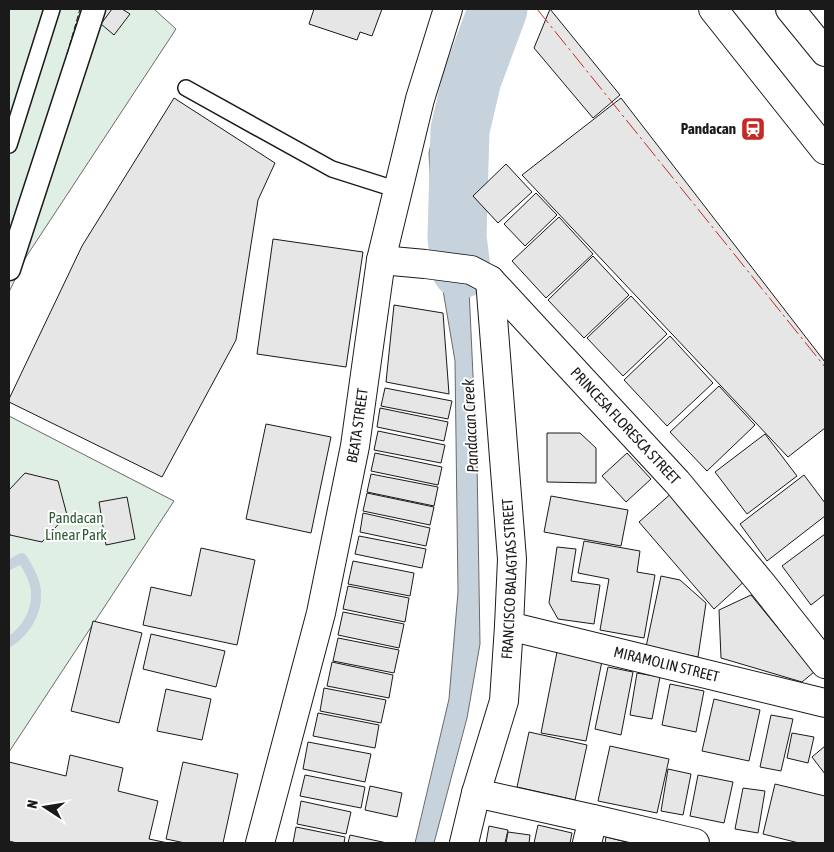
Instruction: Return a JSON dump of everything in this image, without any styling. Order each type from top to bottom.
[{"type":"street","points":[[9,269],[94,9]]},
{"type":"street","name":"BEATA STREET","points":[[260,843],[321,613],[355,446],[381,260],[420,99],[448,9]]},
{"type":"street","points":[[713,9],[825,150]]},
{"type":"street","points":[[790,9],[825,52]]},
{"type":"street","points":[[381,260],[425,264],[480,275]]},
{"type":"street","name":"FRANCISCO BALAGTAS STREET","points":[[464,843],[476,793],[504,701],[512,559],[480,275]]},
{"type":"street","name":"PRINCESA FLORESCA STREET","points":[[480,275],[677,482],[762,584],[825,664]]},
{"type":"street","name":"MIRAMOLIN STREET","points":[[509,626],[825,703]]},
{"type":"street","points":[[476,793],[590,831],[695,843]]},
{"type":"lane","points":[[9,145],[52,9]]},
{"type":"lane","points":[[186,88],[332,168],[398,190]]},
{"type":"green space","points":[[9,9],[154,9],[176,29],[26,257],[9,292]]},
{"type":"green space","name":"Pandacan Linear Park","points":[[9,416],[174,501],[9,752]]},
{"type":"water","points":[[468,9],[514,9],[489,49],[453,144],[469,289],[477,462],[480,644],[467,718],[434,843],[415,843],[449,699],[458,592],[455,361],[433,231],[429,153],[447,70]]},
{"type":"building","points":[[112,9],[122,9],[130,14],[114,35],[101,24]]},
{"type":"building","points":[[314,9],[382,9],[372,36],[360,32],[357,40],[309,24]]},
{"type":"building","points":[[550,9],[620,95],[593,118],[534,48]]},
{"type":"building","points":[[174,98],[275,163],[258,200],[236,340],[162,477],[9,402],[9,399],[82,246]]},
{"type":"building","points":[[621,98],[825,362],[825,428],[788,457],[522,175]]},
{"type":"building","points":[[506,164],[532,192],[498,223],[473,196]]},
{"type":"building","points":[[536,193],[557,215],[525,246],[504,224]]},
{"type":"building","points":[[559,217],[593,254],[546,298],[512,261]]},
{"type":"building","points":[[273,239],[363,252],[346,367],[257,354]]},
{"type":"building","points":[[593,256],[629,295],[584,338],[548,300]]},
{"type":"building","points":[[631,296],[667,334],[623,376],[587,338]]},
{"type":"building","points":[[394,305],[443,313],[449,394],[386,382]]},
{"type":"building","points":[[670,336],[713,383],[667,426],[624,380]]},
{"type":"building","points":[[719,386],[755,425],[707,471],[670,432]]},
{"type":"building","points":[[385,388],[452,401],[448,419],[381,406]]},
{"type":"building","points":[[380,408],[448,422],[444,441],[377,427]]},
{"type":"building","points":[[266,424],[331,437],[311,533],[246,519]]},
{"type":"building","points":[[378,431],[445,445],[441,463],[374,450]]},
{"type":"building","points":[[547,433],[580,433],[596,448],[596,483],[547,482]]},
{"type":"building","points":[[765,434],[797,476],[747,514],[715,472]]},
{"type":"building","points":[[375,453],[442,467],[438,485],[371,471]]},
{"type":"building","points":[[627,453],[651,479],[626,502],[602,476]]},
{"type":"building","points":[[25,473],[58,481],[67,515],[42,542],[10,535],[9,531],[9,490]]},
{"type":"building","points":[[371,474],[438,487],[434,506],[367,492]]},
{"type":"building","points":[[804,475],[825,503],[825,516],[767,561],[740,524]]},
{"type":"building","points":[[674,491],[748,578],[714,609],[639,522]]},
{"type":"building","points":[[367,493],[434,507],[430,525],[363,511]]},
{"type":"building","points":[[551,496],[628,510],[621,546],[544,532]]},
{"type":"building","points":[[127,497],[135,539],[106,545],[99,502]]},
{"type":"building","points":[[363,513],[430,528],[426,546],[360,532]]},
{"type":"building","points":[[825,534],[825,594],[811,605],[782,566]]},
{"type":"building","points":[[359,536],[426,549],[422,568],[355,554]]},
{"type":"building","points":[[584,541],[640,551],[637,572],[655,575],[644,638],[600,630],[609,579],[578,573]]},
{"type":"building","points":[[557,547],[576,549],[571,581],[600,585],[594,624],[558,619],[549,603]]},
{"type":"building","points":[[201,548],[255,560],[237,645],[143,625],[151,587],[191,596]]},
{"type":"building","points":[[353,561],[414,573],[410,596],[348,584]]},
{"type":"building","points":[[661,576],[680,580],[706,603],[698,657],[646,647]]},
{"type":"building","points":[[348,586],[409,598],[405,622],[343,609]]},
{"type":"building","points":[[751,595],[814,672],[802,682],[721,658],[719,610]]},
{"type":"building","points":[[343,612],[404,624],[399,648],[338,635]]},
{"type":"building","points":[[93,621],[142,633],[119,723],[71,711]]},
{"type":"building","points":[[151,634],[225,651],[216,687],[143,669]]},
{"type":"building","points":[[338,638],[399,650],[394,673],[333,661]]},
{"type":"building","points":[[558,647],[603,656],[586,741],[541,733]]},
{"type":"building","points":[[332,662],[393,675],[389,698],[327,686]]},
{"type":"building","points":[[608,667],[633,672],[621,735],[595,729]]},
{"type":"building","points":[[637,673],[660,677],[652,719],[630,715]]},
{"type":"building","points":[[670,684],[704,691],[696,732],[662,725]]},
{"type":"building","points":[[324,688],[386,700],[381,723],[320,711]]},
{"type":"building","points":[[166,689],[211,699],[202,740],[157,731]]},
{"type":"building","points":[[714,699],[760,710],[749,761],[702,751]]},
{"type":"building","points":[[318,713],[379,725],[375,748],[313,736]]},
{"type":"building","points":[[771,715],[793,719],[781,771],[760,767]]},
{"type":"building","points":[[529,732],[587,745],[575,800],[517,787]]},
{"type":"building","points":[[792,733],[814,737],[808,763],[787,758]]},
{"type":"building","points":[[308,742],[371,754],[365,782],[303,769]]},
{"type":"building","points":[[610,746],[669,759],[657,813],[598,801]]},
{"type":"building","points":[[825,746],[825,774],[812,757]]},
{"type":"building","points":[[70,755],[123,768],[118,791],[158,801],[149,839],[168,843],[17,843],[9,841],[9,762],[66,776]]},
{"type":"building","points":[[183,762],[238,774],[223,843],[185,843],[166,839]]},
{"type":"building","points":[[668,769],[691,774],[683,815],[661,811]]},
{"type":"building","points":[[305,775],[365,787],[361,808],[300,796]]},
{"type":"building","points":[[698,775],[733,782],[724,823],[690,816]]},
{"type":"building","points":[[775,784],[825,796],[825,843],[799,843],[763,834]]},
{"type":"building","points":[[370,786],[402,793],[397,817],[365,810]]},
{"type":"building","points":[[743,788],[765,791],[758,833],[735,829]]},
{"type":"building","points":[[301,801],[351,812],[346,834],[297,824]]},
{"type":"building","points":[[538,825],[572,833],[570,843],[534,843]]},
{"type":"building","points":[[489,826],[508,830],[505,843],[486,843]]},
{"type":"building","points":[[296,827],[345,837],[344,843],[293,843]]},
{"type":"building","points":[[508,832],[530,835],[529,843],[506,843]]},
{"type":"building","points":[[350,835],[387,843],[348,843]]},
{"type":"building","points":[[606,837],[631,843],[605,843]]},
{"type":"waterway","name":"Pandacan Creek","points":[[461,269],[457,237],[460,130],[472,79],[498,9]]},
{"type":"waterway","points":[[9,565],[22,558],[36,588],[36,600],[32,615],[20,633],[9,642]]},
{"type":"fence","points":[[67,54],[80,9]]},
{"type":"power","points":[[537,9],[825,367]]},
{"type":"place","name":"Pandacan","points":[[753,129]]}]
